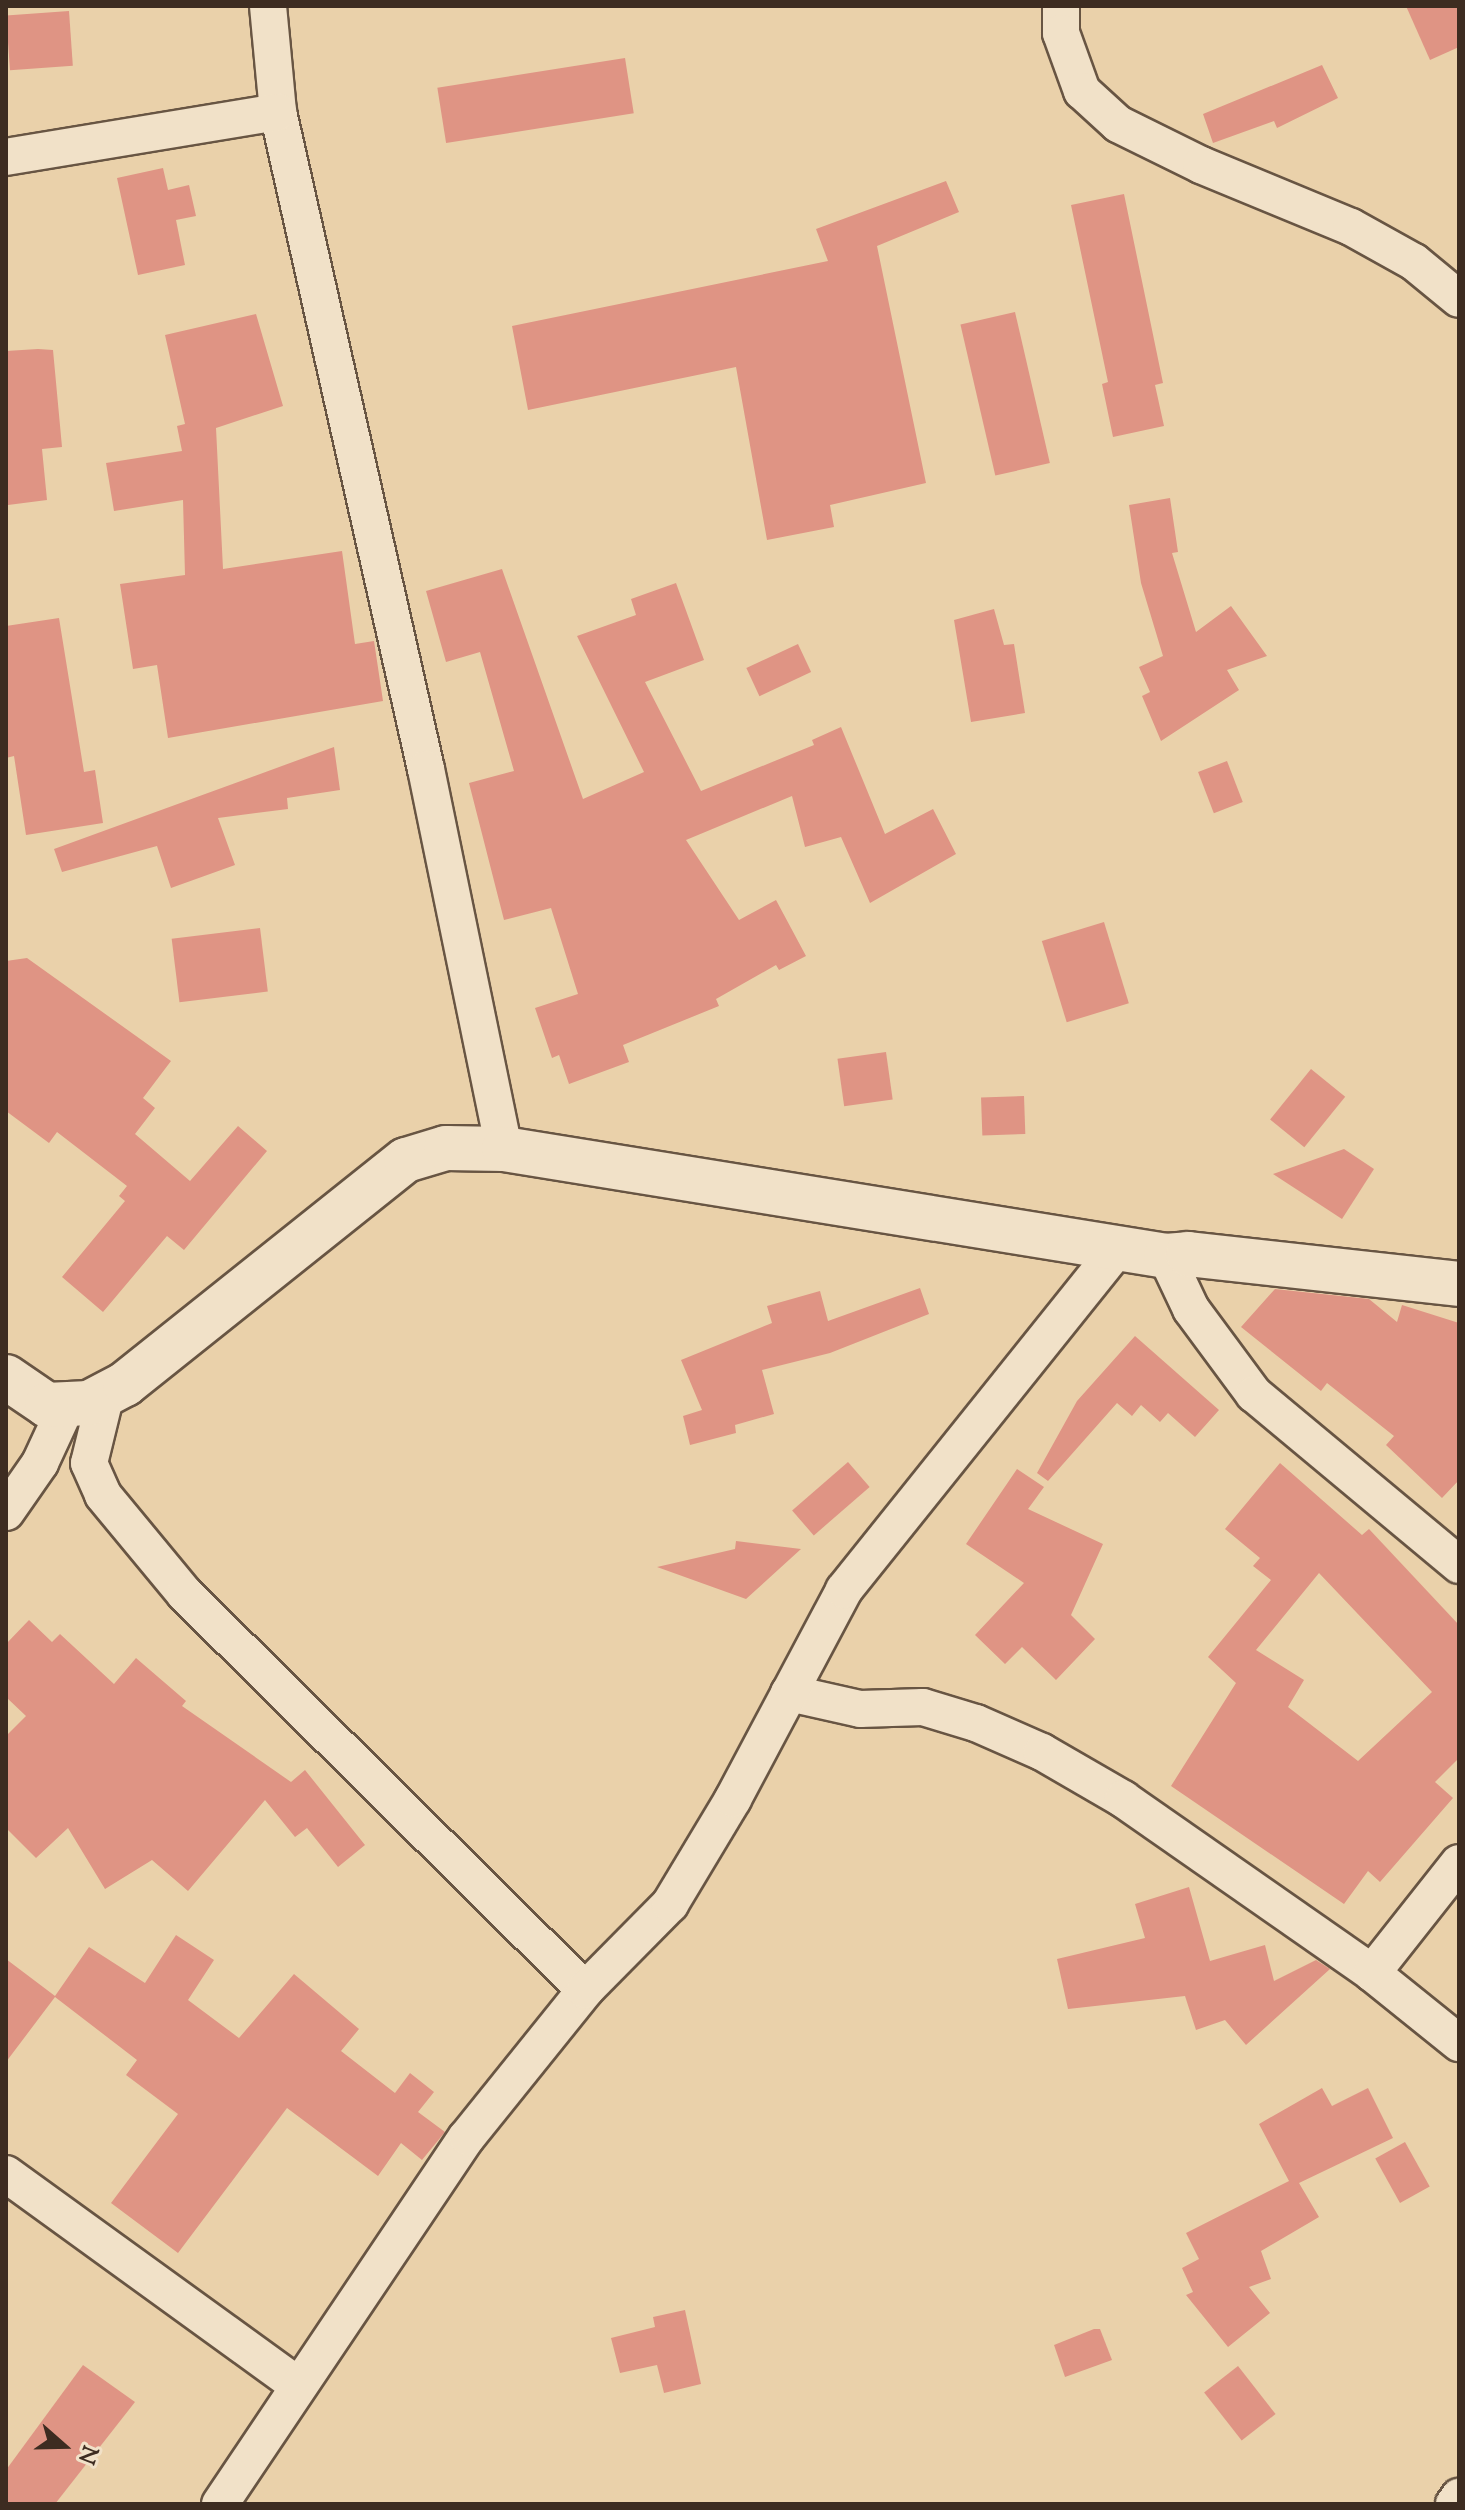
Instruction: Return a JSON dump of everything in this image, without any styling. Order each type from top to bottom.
[{"type":"main road","points":[[6,1377],[27,1394],[86,1401],[406,1160],[446,1148],[504,1149],[1166,1256],[1188,1254],[1459,1284]]},
{"type":"street","points":[[268,6],[278,112],[426,769],[504,1149]]},
{"type":"street","points":[[1061,6],[1061,33],[1082,91],[1118,124],[1201,165],[1351,227],[1414,262],[1459,299]]},
{"type":"street","points":[[6,157],[278,112]]},
{"type":"street","points":[[220,2504],[467,2137],[585,1990],[670,1904],[844,1590],[1118,1248]]},
{"type":"street","points":[[1166,1256],[1191,1309],[1254,1394],[1459,1565]]},
{"type":"street","points":[[6,1512],[86,1401]]},
{"type":"street","points":[[86,1401],[89,1463],[103,1495],[185,1594],[585,1990]]},
{"type":"street","points":[[789,1693],[860,1709],[923,1707],[976,1723],[1042,1752],[1123,1799],[1372,1973],[1459,2043]]},
{"type":"street","points":[[1372,1973],[1459,1863]]},
{"type":"street","points":[[6,2174],[298,2385]]},
{"type":"street","points":[[1454,2504],[1459,2497]]},
{"type":"building","points":[[1406,6],[1459,6],[1459,47],[1430,60]]},
{"type":"building","points":[[69,11],[73,66],[10,70],[6,15]]},
{"type":"building","points":[[625,58],[634,113],[446,143],[437,88]]},
{"type":"building","points":[[1322,65],[1338,98],[1277,128],[1274,121],[1213,143],[1203,114]]},
{"type":"building","points":[[163,168],[168,190],[189,185],[196,216],[176,220],[185,265],[138,275],[117,178]]},
{"type":"building","points":[[946,181],[959,212],[877,246],[926,483],[830,505],[834,527],[767,540],[736,367],[528,410],[512,326],[828,261],[816,229]]},
{"type":"building","points":[[1124,194],[1163,383],[1155,385],[1164,426],[1113,437],[1102,384],[1108,382],[1071,205]]},
{"type":"building","points":[[1015,312],[1050,463],[995,476],[960,325]]},
{"type":"building","points":[[256,314],[283,406],[216,428],[223,569],[342,551],[355,644],[374,641],[383,701],[168,738],[157,665],[133,669],[120,584],[185,575],[183,500],[114,511],[106,463],[182,451],[177,426],[185,424],[165,335]]},
{"type":"building","points":[[53,350],[62,447],[42,449],[47,500],[8,505],[6,351]]},
{"type":"building","points":[[1170,498],[1178,552],[1172,553],[1196,632],[1231,606],[1267,656],[1227,670],[1239,690],[1161,741],[1142,696],[1150,692],[1139,667],[1163,656],[1141,583],[1129,505]]},
{"type":"building","points":[[502,569],[583,799],[644,772],[577,636],[636,615],[631,599],[676,583],[704,660],[645,682],[701,791],[814,745],[812,740],[841,727],[885,834],[933,809],[956,854],[870,903],[841,837],[805,847],[792,796],[686,840],[739,920],[776,900],[806,956],[779,970],[776,965],[716,999],[719,1006],[623,1045],[629,1062],[569,1084],[559,1055],[552,1058],[535,1008],[578,994],[551,908],[504,920],[469,783],[514,771],[480,652],[446,662],[426,591]]},
{"type":"building","points":[[994,609],[1004,645],[1014,644],[1025,713],[971,722],[954,620]]},
{"type":"building","points":[[59,618],[84,772],[95,770],[103,823],[26,835],[14,756],[6,758],[6,626]]},
{"type":"building","points":[[798,644],[811,672],[759,696],[746,668]]},
{"type":"building","points":[[334,747],[340,790],[287,798],[288,809],[218,818],[235,865],[171,888],[157,846],[62,872],[54,849]]},
{"type":"building","points":[[1227,761],[1243,802],[1214,813],[1198,772]]},
{"type":"building","points":[[1104,922],[1129,1003],[1067,1022],[1042,941]]},
{"type":"building","points":[[260,928],[268,992],[179,1002],[172,939]]},
{"type":"building","points":[[27,958],[171,1061],[143,1098],[155,1108],[135,1134],[190,1181],[238,1126],[267,1151],[184,1250],[167,1236],[103,1312],[62,1277],[125,1201],[119,1196],[127,1186],[57,1132],[49,1143],[6,1111],[6,961]]},
{"type":"building","points":[[886,1052],[893,1100],[844,1106],[837,1059]]},
{"type":"building","points":[[1311,1069],[1345,1097],[1304,1147],[1270,1120]]},
{"type":"building","points":[[1024,1096],[1025,1134],[982,1135],[981,1098]]},
{"type":"building","points":[[1344,1149],[1374,1169],[1342,1219],[1273,1174]]},
{"type":"building","points":[[920,1288],[929,1314],[830,1353],[762,1370],[774,1414],[735,1425],[736,1433],[690,1445],[683,1416],[702,1410],[681,1360],[772,1323],[767,1306],[820,1291],[828,1321]]},
{"type":"building","points":[[1275,1289],[1369,1299],[1397,1322],[1402,1305],[1459,1323],[1459,1480],[1442,1498],[1386,1445],[1394,1436],[1327,1383],[1321,1391],[1241,1327]]},
{"type":"building","points":[[1135,1336],[1219,1410],[1195,1437],[1168,1413],[1160,1422],[1141,1405],[1132,1416],[1117,1403],[1048,1481],[1037,1473],[1077,1401]]},
{"type":"building","points":[[848,1462],[870,1487],[814,1535],[792,1511]]},
{"type":"building","points":[[1280,1463],[1362,1535],[1369,1529],[1459,1625],[1459,1758],[1435,1782],[1453,1798],[1380,1882],[1368,1871],[1344,1904],[1171,1786],[1236,1683],[1208,1657],[1271,1580],[1253,1566],[1260,1558],[1225,1529]],"holes":[[[1319,1573],[1432,1692],[1358,1761],[1288,1707],[1304,1680],[1256,1650]]]},
{"type":"building","points":[[1017,1469],[1044,1487],[1028,1509],[1103,1544],[1071,1615],[1095,1639],[1056,1680],[1022,1647],[1005,1664],[975,1635],[1024,1583],[966,1544]]},
{"type":"building","points":[[736,1541],[801,1549],[746,1599],[657,1567],[735,1549]]},
{"type":"building","points":[[29,1620],[52,1642],[60,1634],[114,1684],[136,1658],[186,1701],[182,1706],[291,1782],[305,1770],[365,1845],[338,1867],[307,1828],[295,1837],[265,1800],[188,1891],[152,1860],[105,1889],[68,1828],[36,1858],[6,1828],[6,1736],[26,1716],[6,1697],[6,1644]]},
{"type":"building","points":[[1189,1887],[1210,1961],[1265,1945],[1274,1981],[1316,1960],[1330,1969],[1246,2045],[1225,2020],[1196,2030],[1185,1996],[1068,2009],[1057,1959],[1145,1938],[1135,1904]]},
{"type":"building","points":[[176,1935],[214,1960],[188,2000],[239,2038],[294,1974],[359,2029],[341,2051],[395,2093],[410,2073],[434,2092],[418,2112],[445,2132],[422,2160],[401,2143],[378,2176],[287,2108],[178,2253],[111,2203],[178,2114],[126,2075],[137,2060],[55,1997],[6,2062],[6,1959],[55,1996],[89,1947],[145,1983]]},
{"type":"building","points":[[1322,2088],[1332,2106],[1368,2088],[1393,2138],[1299,2183],[1319,2217],[1261,2251],[1271,2279],[1249,2287],[1270,2313],[1228,2347],[1186,2295],[1193,2292],[1182,2268],[1199,2259],[1186,2233],[1289,2181],[1259,2124]]},
{"type":"building","points":[[1405,2142],[1430,2187],[1400,2203],[1375,2158]]},
{"type":"building","points":[[685,2310],[701,2384],[664,2393],[657,2365],[620,2373],[611,2338],[655,2327],[653,2317]]},
{"type":"building","points":[[1100,2329],[1112,2360],[1065,2377],[1054,2345]]},
{"type":"building","points":[[83,2365],[135,2402],[55,2504],[6,2504],[6,2470]]},
{"type":"building","points":[[1238,2366],[1276,2414],[1242,2441],[1204,2392]]}]
